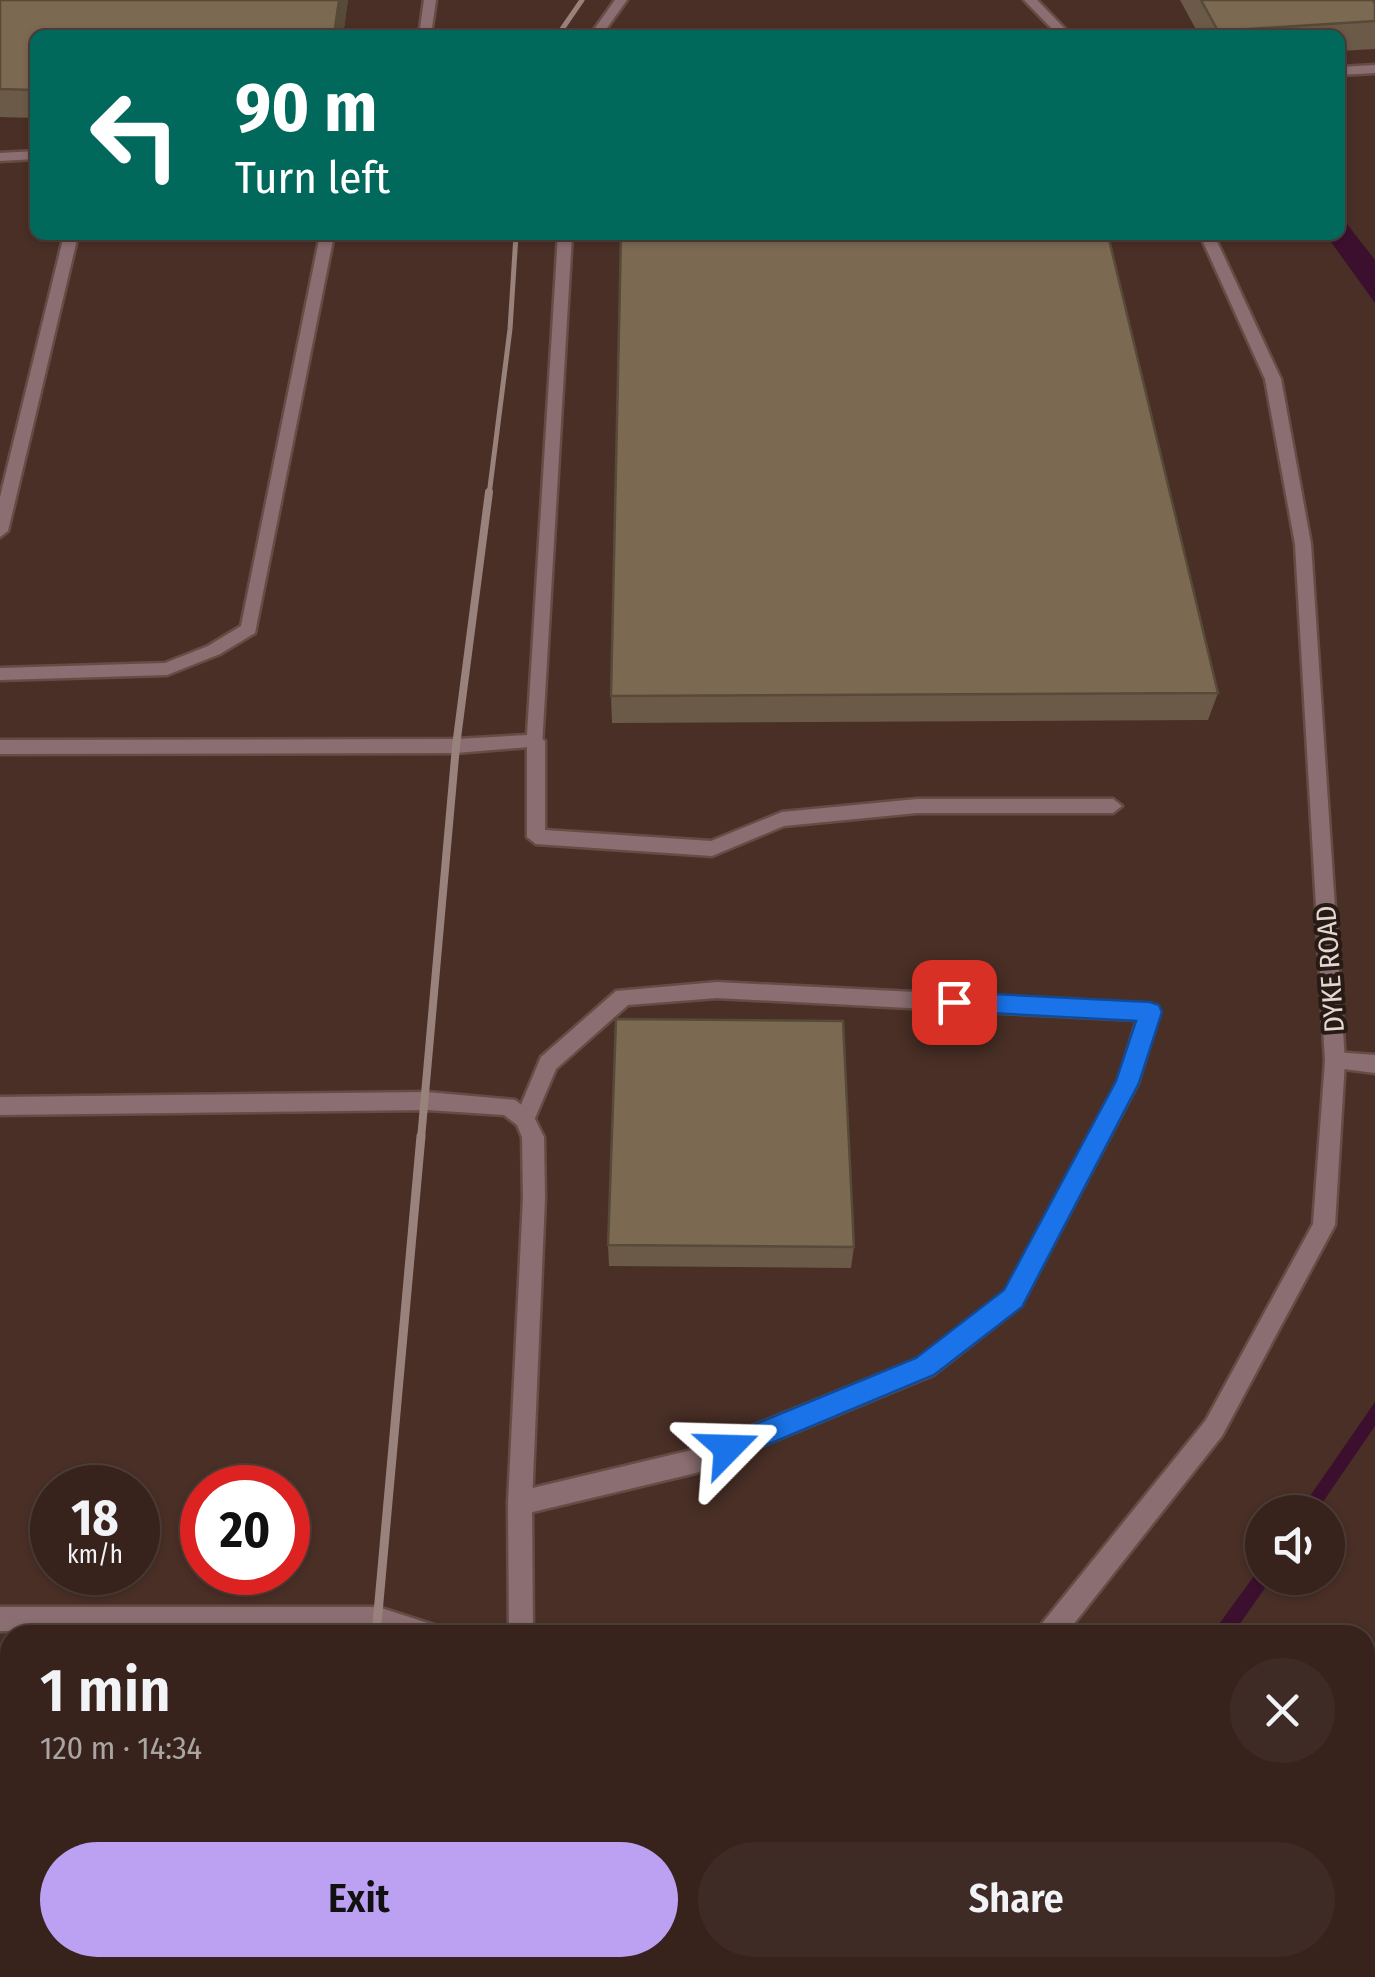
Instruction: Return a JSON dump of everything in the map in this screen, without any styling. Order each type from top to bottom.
[{"type":"street","points":[[426,30],[430,0]]},
{"type":"street","points":[[600,30],[621,0]]},
{"type":"street","points":[[1030,0],[1060,30]]},
{"type":"street","points":[[1345,72],[1375,69]]},
{"type":"street","points":[[0,156],[30,155]]},
{"type":"street","points":[[0,531],[71,240]]},
{"type":"street","points":[[0,674],[167,668],[214,650],[249,629],[325,240]]},
{"type":"street","points":[[566,240],[536,741],[536,837],[712,849],[782,819],[822,814],[917,806],[1113,806]]},
{"type":"street","name":"DYKE ROAD","points":[[1057,1625],[1214,1428],[1324,1225],[1335,1061],[1304,544],[1272,378],[1208,240]]},
{"type":"street","points":[[0,747],[456,746],[536,741]]},
{"type":"street","points":[[520,1502],[696,1461],[925,1366],[1013,1299],[1128,1083],[1150,1012],[717,990],[623,997],[548,1063],[525,1119]]},
{"type":"street","points":[[1335,1061],[1375,1064]]},
{"type":"street","points":[[0,1106],[426,1102],[508,1106],[525,1119],[533,1136],[534,1198],[520,1502],[521,1625]]},
{"type":"street","points":[[0,1619],[378,1619],[397,1625]]},
{"type":"shaded area","points":[[1345,221],[1375,260],[1375,303],[1330,240],[1345,240]]},
{"type":"shaded area","points":[[1375,1402],[1375,1426],[1328,1495],[1311,1495]]},
{"type":"shaded area","points":[[1245,1588],[1245,1595],[1260,1595],[1239,1625],[1218,1625]]},
{"type":"building","points":[[0,0],[339,0],[335,30],[30,30],[30,90],[0,89]]},
{"type":"building","points":[[1201,0],[1373,0],[1375,4],[1375,21],[1217,30]]},
{"type":"building","points":[[621,240],[1109,240],[1218,693],[611,696]]},
{"type":"building","points":[[616,1019],[843,1021],[854,1247],[608,1245]]},
{"type":"railway","points":[[561,30],[582,0]]},
{"type":"railway","points":[[489,495],[510,329],[516,240]]},
{"type":"railway","points":[[421,1139],[456,746],[489,492]]},
{"type":"railway","points":[[377,1625],[421,1136]]},
{"type":"route","points":[[728,1448],[925,1366],[1013,1299],[1128,1083],[1150,1012],[954,1002]]}]
